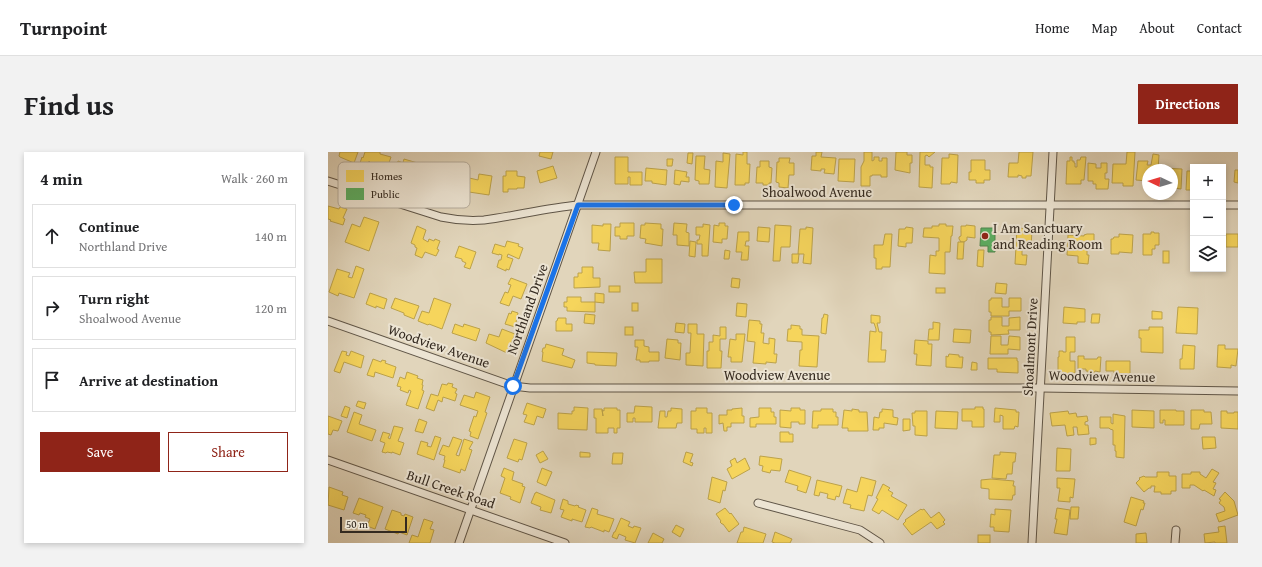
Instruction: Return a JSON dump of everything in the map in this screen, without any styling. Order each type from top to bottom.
[{"type":"street","name":"Northland Drive","points":[[459,543],[596,152]]},
{"type":"street","name":"Shoalmont Drive","points":[[1032,543],[1053,152]]},
{"type":"street","name":"Shoalwood Avenue","points":[[328,181],[338,184]]},
{"type":"street","name":"Shoalwood Avenue","points":[[413,208],[441,217],[460,220],[483,220],[555,207],[578,205],[1190,205]]},
{"type":"street","points":[[1226,205],[1238,205]]},
{"type":"street","name":"Woodview Avenue","points":[[328,321],[513,386],[530,388],[1041,388],[1238,391]]},
{"type":"street","name":"Bull Creek Road","points":[[328,460],[565,543]]},
{"type":"street","points":[[758,503],[860,530],[880,543]]},
{"type":"street","points":[[1175,543],[1176,530]]},
{"type":"building: Homes","points":[[340,152],[358,152],[354,162],[339,156]]},
{"type":"building: Homes","points":[[365,152],[380,152],[380,154],[391,157],[389,162],[360,162],[362,157],[363,158]]},
{"type":"building: Homes","points":[[540,152],[553,152],[551,159],[539,156]]},
{"type":"building: Homes","points":[[743,152],[747,152],[747,164],[750,164],[749,183],[745,183],[745,185],[735,185],[736,154],[743,155]]},
{"type":"building: Homes","points":[[816,152],[822,152],[821,157],[836,158],[834,174],[824,173],[825,169],[821,169],[821,171],[811,170],[812,156],[816,156]]},
{"type":"building: Homes","points":[[864,152],[872,152],[872,161],[874,160],[874,157],[879,157],[879,161],[882,161],[882,158],[887,158],[887,177],[881,177],[881,175],[870,176],[870,186],[861,186],[861,167],[864,161]]},
{"type":"building: Homes","points":[[896,152],[907,152],[907,155],[912,155],[910,173],[895,170]]},
{"type":"building: Homes","points":[[920,152],[935,152],[929,157],[927,155],[925,156],[925,165],[930,165],[930,167],[933,167],[932,188],[919,187]]},
{"type":"building: Homes","points":[[1019,152],[1033,152],[1031,176],[1026,176],[1026,178],[1022,178],[1022,176],[1018,175],[1018,177],[1008,177],[1009,163],[1018,163]]},
{"type":"building: Homes","points":[[1127,152],[1135,152],[1133,186],[1123,186],[1123,183],[1112,183],[1113,164],[1126,164]]},
{"type":"building: Homes","points":[[688,153],[693,153],[692,164],[687,163]]},
{"type":"building: Homes","points":[[723,153],[730,154],[727,188],[715,187],[716,161],[723,162]]},
{"type":"building: Homes","points":[[949,154],[958,155],[957,183],[951,182],[950,184],[941,184],[942,158],[949,158]]},
{"type":"building: Homes","points":[[1153,154],[1159,155],[1158,164],[1151,164]]},
{"type":"building: Homes","points":[[696,156],[705,156],[704,169],[710,170],[709,184],[699,184],[699,181],[695,180]]},
{"type":"building: Homes","points":[[615,157],[628,157],[628,172],[642,172],[642,185],[630,185],[630,177],[628,177],[628,184],[615,184]]},
{"type":"building: Homes","points":[[1070,157],[1072,157],[1072,161],[1075,163],[1075,167],[1077,167],[1077,160],[1080,160],[1081,157],[1086,157],[1084,180],[1081,180],[1081,184],[1066,184],[1067,161],[1070,161]]},
{"type":"building: Homes","points":[[779,158],[790,158],[789,163],[794,163],[794,175],[789,175],[788,188],[779,187],[779,183],[776,182],[777,162],[779,162]]},
{"type":"building: Homes","points":[[404,159],[414,162],[403,162]]},
{"type":"building: Homes","points":[[667,159],[673,159],[672,166],[667,166]]},
{"type":"building: Homes","points":[[839,159],[855,159],[854,182],[838,181]]},
{"type":"building: Homes","points":[[971,160],[985,160],[985,170],[990,170],[990,180],[984,180],[984,183],[976,183],[976,180],[969,180]]},
{"type":"building: Homes","points":[[760,161],[769,161],[769,167],[772,168],[771,183],[769,183],[769,185],[756,183],[757,167],[760,167]]},
{"type":"building: Homes","points":[[1138,161],[1148,161],[1147,164],[1142,164],[1142,180],[1136,180]]},
{"type":"building: Homes","points":[[1088,163],[1096,164],[1096,168],[1101,168],[1101,163],[1107,163],[1107,173],[1105,173],[1105,179],[1109,179],[1108,189],[1096,189],[1096,184],[1093,184],[1093,181],[1088,181]]},
{"type":"building: Homes","points":[[553,166],[557,178],[540,183],[537,171]]},
{"type":"building: Homes","points":[[646,168],[667,170],[666,185],[652,183],[652,181],[645,181]]},
{"type":"building: Homes","points":[[1178,169],[1182,169],[1181,189],[1178,189]]},
{"type":"building: Homes","points":[[675,170],[687,172],[686,177],[689,177],[689,182],[681,181],[680,185],[674,184]]},
{"type":"building: Homes","points":[[1235,170],[1238,170],[1238,183],[1234,182]]},
{"type":"building: Homes","points":[[506,171],[517,171],[517,176],[525,177],[524,188],[508,189],[508,192],[503,192],[503,176],[506,176]]},
{"type":"building: Homes","points":[[1187,171],[1190,171],[1190,190],[1186,190]]},
{"type":"building: Homes","points":[[479,174],[492,176],[489,195],[470,192],[470,178],[478,180]]},
{"type":"building: Homes","points":[[328,206],[339,209],[347,209],[343,218],[345,219],[343,225],[328,219]]},
{"type":"building: Homes","points":[[364,217],[379,222],[369,251],[345,242],[352,224],[360,227]]},
{"type":"building: Homes","points":[[620,223],[634,223],[634,236],[627,236],[627,239],[620,239],[620,236],[615,236],[615,227],[620,227]]},
{"type":"building: Homes","points":[[645,223],[661,224],[661,229],[663,229],[662,246],[645,243],[646,239],[640,238],[641,225],[645,225]]},
{"type":"building: Homes","points":[[674,223],[687,224],[686,232],[689,233],[689,246],[677,245],[677,235],[673,235]]},
{"type":"building: Homes","points":[[719,223],[725,223],[725,226],[728,226],[727,239],[722,239],[722,243],[713,242],[714,225],[719,226]]},
{"type":"building: Homes","points":[[603,224],[611,224],[610,251],[598,250],[599,243],[592,243],[592,225],[603,226]]},
{"type":"building: Homes","points":[[703,224],[710,225],[708,256],[702,256],[702,244],[697,244],[697,240],[699,240],[700,235],[696,235],[696,227],[703,227]]},
{"type":"building: Homes","points":[[939,224],[953,226],[950,252],[945,252],[945,274],[929,273],[930,255],[936,256],[936,251],[939,251],[939,238],[923,237],[924,228],[932,228],[932,226],[939,226]]},
{"type":"building: Homes","points":[[775,225],[791,226],[790,247],[781,247],[780,261],[773,261]]},
{"type":"building: Homes","points":[[417,226],[426,230],[423,239],[428,242],[429,239],[440,241],[437,249],[439,250],[436,256],[425,252],[422,258],[415,255],[417,248],[411,243]]},
{"type":"building: Homes","points":[[961,226],[975,226],[975,238],[967,237],[967,240],[961,242],[959,237],[961,236]]},
{"type":"building: Homes","points":[[758,227],[770,228],[769,242],[757,241]]},
{"type":"building: Homes","points":[[806,227],[813,228],[811,264],[803,263],[804,254],[798,254],[800,229],[806,229]]},
{"type":"building: Homes","points":[[906,227],[913,228],[912,243],[906,243],[906,247],[898,246],[899,229],[905,229]]},
{"type":"building: Homes","points":[[1017,228],[1032,229],[1031,249],[1022,248],[1022,255],[1027,255],[1026,265],[1015,264]]},
{"type":"building: Homes","points":[[738,232],[749,232],[749,241],[746,241],[745,246],[749,246],[748,260],[741,260],[742,252],[736,252]]},
{"type":"building: Homes","points":[[1151,232],[1159,233],[1159,245],[1155,245],[1155,249],[1152,249],[1152,255],[1143,255],[1143,234],[1151,234]]},
{"type":"building: Homes","points":[[885,234],[892,234],[890,267],[876,269],[874,245],[883,245]]},
{"type":"building: Homes","points":[[1087,234],[1094,234],[1094,247],[1087,247],[1087,255],[1089,255],[1088,264],[1078,263],[1078,256],[1067,255],[1068,235],[1084,236]]},
{"type":"building: Homes","points":[[1119,234],[1133,235],[1132,253],[1119,252],[1119,254],[1111,254],[1111,239],[1114,237],[1119,237]]},
{"type":"building: Homes","points":[[1226,234],[1238,234],[1238,247],[1226,247]]},
{"type":"building: Homes","points":[[507,241],[519,244],[518,246],[523,248],[519,259],[508,254],[507,257],[513,259],[509,270],[506,269],[506,271],[497,267],[502,255],[492,253],[495,244],[505,247]]},
{"type":"building: Homes","points":[[690,241],[696,242],[695,257],[689,256]]},
{"type":"building: Homes","points":[[958,242],[964,242],[963,259],[957,259]]},
{"type":"building: Homes","points":[[459,246],[476,252],[470,269],[464,267],[466,263],[462,261],[462,259],[455,257]]},
{"type":"building: Homes","points":[[725,250],[730,251],[729,259],[724,259]]},
{"type":"building: Homes","points":[[978,250],[984,250],[983,267],[977,266]]},
{"type":"building: Homes","points":[[1163,251],[1169,251],[1169,263],[1163,263]]},
{"type":"building: Homes","points":[[792,254],[799,254],[798,263],[792,263]]},
{"type":"building: Homes","points":[[646,259],[662,259],[662,283],[635,283],[634,272],[646,272]]},
{"type":"building: Homes","points":[[356,266],[364,269],[354,298],[339,293],[338,296],[329,292],[337,269],[350,273],[348,277],[352,278]]},
{"type":"building: Homes","points":[[582,267],[593,267],[593,278],[600,278],[600,287],[574,288],[574,277],[578,277],[578,273],[582,273]]},
{"type":"building: Homes","points":[[511,278],[527,284],[521,299],[513,296],[509,306],[500,303],[505,292],[508,293],[511,285],[508,284]]},
{"type":"building: Homes","points":[[732,278],[740,279],[739,288],[731,287]]},
{"type":"building: Homes","points":[[996,283],[1007,284],[1006,294],[995,293]]},
{"type":"building: Homes","points":[[609,286],[620,286],[620,292],[609,292]]},
{"type":"building: Homes","points":[[936,288],[945,288],[945,293],[936,293]]},
{"type":"building: Homes","points":[[370,293],[387,299],[384,309],[366,304]]},
{"type":"building: Homes","points":[[595,293],[604,294],[604,303],[595,302]]},
{"type":"building: Homes","points":[[567,297],[581,297],[581,302],[595,302],[595,312],[567,311],[567,307],[564,307],[564,302],[567,302]]},
{"type":"building: Homes","points":[[395,298],[419,306],[414,319],[391,308]]},
{"type":"building: Homes","points":[[434,298],[451,304],[442,329],[418,321],[422,311],[429,313]]},
{"type":"building: Homes","points":[[991,298],[1002,298],[1002,307],[1009,307],[1009,298],[1021,298],[1021,311],[1009,311],[1009,316],[991,316],[991,312],[989,312],[989,300],[991,300]]},
{"type":"building: Homes","points":[[632,303],[638,303],[638,311],[632,311]]},
{"type":"building: Homes","points":[[737,303],[747,304],[746,317],[736,316]]},
{"type":"building: Homes","points":[[1064,307],[1085,309],[1085,322],[1077,322],[1077,324],[1063,323]]},
{"type":"building: Homes","points":[[1178,307],[1198,308],[1197,334],[1176,333]]},
{"type":"building: Homes","points":[[512,311],[518,313],[515,327],[505,324],[509,313],[511,314]]},
{"type":"building: Homes","points":[[1152,311],[1162,312],[1162,319],[1152,319]]},
{"type":"building: Homes","points":[[585,314],[595,315],[594,324],[584,323]]},
{"type":"building: Homes","points":[[824,314],[828,315],[826,334],[821,333],[822,318]]},
{"type":"building: Homes","points":[[1092,314],[1100,314],[1099,323],[1091,323]]},
{"type":"building: Homes","points":[[871,315],[880,316],[880,323],[877,323],[879,332],[882,332],[881,350],[886,350],[885,362],[868,362],[870,331],[876,332],[874,323],[871,323]]},
{"type":"building: Homes","points":[[991,317],[1002,317],[1002,326],[1009,326],[1009,318],[1020,317],[1020,330],[1008,330],[1009,334],[991,335],[991,332],[989,332],[989,320],[991,320]]},
{"type":"building: Homes","points":[[558,318],[566,318],[566,324],[572,324],[572,331],[556,331],[556,321]]},
{"type":"building: Homes","points":[[749,320],[760,321],[760,324],[762,324],[761,333],[764,333],[763,343],[769,344],[769,338],[775,339],[774,354],[777,354],[776,363],[753,363],[755,342],[747,341]]},
{"type":"building: Homes","points":[[933,322],[940,323],[939,340],[928,340],[929,329],[933,329]]},
{"type":"building: Homes","points":[[676,323],[685,324],[684,333],[675,332]]},
{"type":"building: Homes","points":[[455,324],[463,327],[464,324],[480,329],[476,341],[452,333]]},
{"type":"building: Homes","points":[[688,324],[697,324],[697,334],[704,334],[703,366],[686,365],[686,353],[690,353],[691,333],[688,333]]},
{"type":"building: Homes","points":[[791,325],[800,326],[800,329],[802,329],[802,335],[819,336],[817,367],[799,366],[802,342],[787,341],[788,329],[791,329]]},
{"type":"building: Homes","points":[[625,327],[633,327],[633,335],[625,335]]},
{"type":"building: Homes","points":[[720,327],[726,327],[726,339],[720,339],[720,351],[722,351],[721,368],[707,368],[707,351],[709,351],[709,342],[713,342],[713,335],[720,336]]},
{"type":"building: Homes","points":[[1149,327],[1163,327],[1163,353],[1141,352],[1141,338],[1139,338],[1139,330],[1149,330]]},
{"type":"building: Homes","points":[[502,329],[515,334],[507,353],[486,343],[489,334],[499,337]]},
{"type":"building: Homes","points":[[954,329],[971,330],[970,343],[953,342]]},
{"type":"building: Homes","points":[[736,334],[745,334],[742,362],[731,362],[731,357],[728,357],[730,339],[736,340]]},
{"type":"building: Homes","points":[[991,336],[1001,336],[1001,345],[1008,345],[1009,336],[1020,337],[1020,350],[1008,349],[1008,354],[990,354]]},
{"type":"building: Homes","points":[[1066,337],[1075,337],[1075,352],[1070,352],[1070,361],[1075,361],[1075,373],[1059,375],[1059,351],[1066,352]]},
{"type":"building: Homes","points":[[667,339],[678,340],[678,343],[681,343],[680,360],[665,358]]},
{"type":"building: Homes","points":[[635,340],[644,340],[644,346],[649,347],[649,352],[659,352],[659,361],[640,362],[640,360],[636,360],[638,347],[635,347]]},
{"type":"building: Homes","points":[[915,340],[928,341],[928,344],[932,344],[931,366],[916,365],[917,354],[914,354]]},
{"type":"building: Homes","points":[[546,344],[564,349],[562,355],[575,360],[572,368],[542,361],[542,352]]},
{"type":"building: Homes","points":[[1183,345],[1195,346],[1194,369],[1180,369],[1180,359],[1182,359]]},
{"type":"building: Homes","points":[[1218,345],[1225,345],[1225,349],[1238,349],[1236,366],[1231,365],[1231,368],[1217,367]]},
{"type":"building: Homes","points":[[342,351],[347,352],[346,355],[349,356],[351,351],[364,356],[361,368],[344,362],[340,373],[334,371]]},
{"type":"building: Homes","points":[[587,352],[617,353],[616,366],[587,363]]},
{"type":"building: Homes","points":[[949,354],[963,357],[962,368],[946,367],[946,356],[948,357]]},
{"type":"building: Homes","points":[[1078,356],[1084,356],[1084,359],[1097,359],[1098,357],[1101,357],[1100,372],[1095,371],[1094,373],[1088,373],[1086,369],[1078,369]]},
{"type":"building: Homes","points":[[988,358],[1017,358],[1018,373],[997,372],[997,369],[988,369]]},
{"type":"building: Homes","points":[[373,359],[381,362],[382,360],[386,361],[385,363],[396,367],[393,378],[375,372],[374,377],[367,375]]},
{"type":"building: Homes","points":[[1106,361],[1130,361],[1130,374],[1106,371]]},
{"type":"building: Homes","points":[[972,362],[977,363],[977,370],[971,370]]},
{"type":"building: Homes","points":[[407,372],[418,376],[417,378],[423,380],[422,390],[424,391],[418,409],[406,405],[411,391],[409,390],[408,393],[400,390],[401,387],[397,386],[400,377],[405,379]]},
{"type":"building: Homes","points":[[448,383],[453,384],[452,387],[457,389],[455,393],[457,394],[455,401],[443,397],[442,402],[438,400],[434,411],[426,408],[431,394],[438,396],[442,384],[447,385]]},
{"type":"building: Homes","points":[[476,392],[490,397],[485,412],[487,413],[478,439],[470,436],[471,432],[469,431],[474,416],[476,417],[478,411],[460,405],[464,395],[474,398]]},
{"type":"building: Homes","points":[[358,401],[366,403],[364,409],[356,406]]},
{"type":"building: Homes","points":[[527,403],[546,409],[543,418],[537,416],[534,425],[524,422],[527,415],[523,414]]},
{"type":"building: Homes","points":[[345,406],[350,408],[347,418],[341,416]]},
{"type":"building: Homes","points":[[635,406],[652,407],[652,422],[635,422],[635,418],[633,418],[633,422],[627,422],[627,413],[634,413]]},
{"type":"building: Homes","points":[[574,407],[588,408],[587,430],[558,429],[558,413],[572,414]]},
{"type":"building: Homes","points":[[975,407],[983,407],[984,409],[984,427],[972,427],[972,421],[962,421],[962,409],[975,409]]},
{"type":"building: Homes","points":[[604,408],[617,408],[617,410],[620,410],[620,428],[617,428],[617,433],[614,433],[614,428],[608,428],[608,433],[596,433],[596,418],[594,418],[594,409],[604,411]]},
{"type":"building: Homes","points":[[671,408],[682,409],[682,423],[677,423],[676,428],[658,428],[660,411],[665,411],[665,417],[667,417],[668,411],[671,411]]},
{"type":"building: Homes","points":[[696,408],[707,408],[707,413],[712,413],[712,433],[706,433],[706,428],[704,428],[704,433],[697,433],[697,429],[691,429],[691,411],[696,411]]},
{"type":"building: Homes","points":[[742,408],[744,423],[731,423],[731,427],[727,427],[727,431],[724,431],[723,423],[719,424],[719,415],[727,415],[727,410]]},
{"type":"building: Homes","points":[[759,408],[771,408],[771,412],[774,412],[774,417],[776,417],[776,424],[756,424],[756,427],[750,427],[750,418],[759,417]]},
{"type":"building: Homes","points":[[791,408],[800,408],[800,410],[805,410],[805,424],[791,422],[791,428],[780,427],[780,410],[791,411]]},
{"type":"building: Homes","points":[[995,408],[1016,410],[1016,412],[1019,412],[1018,427],[1015,426],[1014,429],[1003,429],[1003,416],[1000,415],[1000,422],[994,422]]},
{"type":"building: Homes","points":[[821,409],[833,409],[833,412],[836,412],[836,417],[838,417],[838,425],[818,425],[818,428],[812,428],[813,411],[821,411]]},
{"type":"building: Homes","points":[[852,409],[859,410],[859,412],[867,412],[868,431],[848,431],[848,428],[842,428],[844,410],[852,411]]},
{"type":"building: Homes","points":[[882,409],[893,410],[893,417],[898,418],[897,425],[884,423],[884,428],[873,430],[874,417],[879,418]]},
{"type":"building: Homes","points":[[1132,410],[1154,411],[1154,428],[1132,427]]},
{"type":"building: Homes","points":[[1160,410],[1184,411],[1184,425],[1165,425],[1165,420],[1163,420],[1163,423],[1160,423]]},
{"type":"building: Homes","points":[[1191,410],[1204,410],[1204,412],[1211,412],[1212,424],[1200,424],[1199,429],[1191,429]]},
{"type":"building: Homes","points":[[915,411],[927,411],[927,436],[915,435],[915,426],[913,426],[912,413],[915,413]]},
{"type":"building: Homes","points":[[936,411],[958,412],[957,429],[935,428]]},
{"type":"building: Homes","points":[[1068,411],[1069,414],[1076,413],[1077,417],[1087,416],[1088,421],[1085,422],[1085,425],[1088,425],[1089,434],[1078,435],[1077,427],[1073,427],[1074,435],[1067,436],[1065,425],[1052,426],[1050,413]]},
{"type":"building: Homes","points":[[1221,411],[1227,411],[1227,413],[1238,412],[1238,429],[1221,428]]},
{"type":"building: Homes","points":[[354,412],[362,415],[359,424],[376,430],[372,441],[347,432]]},
{"type":"building: Homes","points":[[1113,414],[1125,416],[1124,458],[1116,457],[1115,445],[1113,445],[1113,430],[1109,428],[1100,428],[1100,417],[1111,417],[1111,423],[1113,424]]},
{"type":"building: Homes","points":[[328,416],[342,421],[338,431],[333,430],[331,435],[328,434]]},
{"type":"building: Homes","points":[[419,419],[427,422],[423,433],[415,431]]},
{"type":"building: Homes","points":[[903,419],[910,419],[910,430],[903,431]]},
{"type":"building: Homes","points":[[394,426],[403,428],[398,441],[404,443],[400,455],[392,452],[382,452],[385,443],[380,441],[383,432],[390,434],[388,438],[390,439]]},
{"type":"building: Homes","points":[[780,432],[789,432],[789,434],[793,434],[793,442],[780,442]]},
{"type":"building: Homes","points":[[435,436],[441,438],[434,460],[417,454],[421,441],[428,443],[427,446],[431,447]]},
{"type":"building: Homes","points":[[453,437],[462,440],[456,455],[459,456],[464,439],[473,442],[469,449],[472,450],[465,471],[461,469],[460,473],[443,467],[445,456],[439,454],[443,445],[449,447]]},
{"type":"building: Homes","points":[[1202,437],[1215,437],[1216,448],[1203,449]]},
{"type":"building: Homes","points":[[1090,438],[1096,438],[1096,444],[1090,445]]},
{"type":"building: Homes","points":[[514,439],[527,443],[522,460],[519,459],[518,462],[507,458]]},
{"type":"building: Homes","points":[[1057,448],[1071,449],[1070,471],[1056,471]]},
{"type":"building: Homes","points":[[543,451],[548,459],[540,463],[536,455]]},
{"type":"building: Homes","points":[[580,452],[590,453],[590,457],[580,457]]},
{"type":"building: Homes","points":[[686,452],[693,454],[690,462],[693,463],[692,466],[683,462]]},
{"type":"building: Homes","points":[[1000,452],[1016,453],[1015,462],[1013,462],[1012,474],[1007,474],[1006,479],[992,478],[994,455],[1000,455]]},
{"type":"building: Homes","points":[[613,453],[623,453],[622,464],[612,464]]},
{"type":"building: Homes","points":[[760,456],[782,459],[780,471],[771,470],[770,473],[762,471],[763,466],[759,465]]},
{"type":"building: Homes","points":[[735,458],[737,463],[745,458],[750,469],[732,479],[727,469],[732,466],[730,461]]},
{"type":"building: Homes","points":[[504,468],[514,472],[512,480],[523,484],[522,486],[525,487],[520,503],[510,499],[511,497],[500,493],[505,478],[501,476]]},
{"type":"building: Homes","points":[[542,468],[552,472],[546,486],[537,482]]},
{"type":"building: Homes","points":[[1212,469],[1219,473],[1213,482],[1216,483],[1213,489],[1216,490],[1214,496],[1194,485],[1190,485],[1190,488],[1182,488],[1182,474],[1200,472],[1200,474],[1206,478]]},
{"type":"building: Homes","points":[[789,470],[811,477],[806,493],[797,490],[798,486],[785,482]]},
{"type":"building: Homes","points":[[1157,472],[1169,472],[1169,476],[1176,476],[1176,491],[1171,491],[1171,494],[1161,494],[1161,492],[1154,492],[1155,486],[1151,486],[1151,488],[1144,492],[1136,483],[1140,479],[1139,478],[1144,476],[1157,477]]},
{"type":"building: Homes","points":[[712,477],[727,482],[725,491],[723,490],[720,503],[708,499]]},
{"type":"building: Homes","points":[[861,477],[876,481],[872,496],[868,495],[864,511],[850,508],[851,505],[843,503],[847,489],[857,492]]},
{"type":"building: Homes","points":[[1057,478],[1075,479],[1073,498],[1070,497],[1070,502],[1058,501],[1060,488],[1057,488]]},
{"type":"building: Homes","points":[[991,479],[1014,481],[1013,486],[1015,486],[1015,495],[1013,495],[1012,500],[989,499],[989,489],[981,488],[981,480]]},
{"type":"building: Homes","points":[[817,480],[842,486],[839,497],[836,496],[835,500],[827,498],[828,494],[820,492],[819,496],[814,495]]},
{"type":"building: Homes","points":[[883,484],[890,488],[888,490],[893,493],[891,496],[907,505],[898,520],[882,510],[879,514],[872,510],[878,499],[876,498]]},
{"type":"building: Homes","points":[[329,487],[343,492],[342,495],[348,497],[344,510],[328,505]]},
{"type":"building: Homes","points":[[536,492],[555,500],[551,513],[540,510],[541,507],[531,503]]},
{"type":"building: Homes","points":[[1225,492],[1234,501],[1238,515],[1219,522],[1216,514],[1225,511],[1224,507],[1219,503],[1221,500],[1219,499]]},
{"type":"building: Homes","points":[[1131,497],[1144,501],[1143,503],[1145,503],[1143,510],[1141,509],[1136,526],[1124,522]]},
{"type":"building: Homes","points":[[359,498],[383,507],[375,529],[367,526],[370,519],[365,517],[366,515],[353,513]]},
{"type":"building: Homes","points":[[563,499],[568,501],[568,504],[579,506],[578,507],[586,510],[582,522],[572,519],[572,521],[561,517],[564,510],[560,509]]},
{"type":"building: Homes","points":[[1071,507],[1079,507],[1078,519],[1070,519]]},
{"type":"building: Homes","points":[[592,508],[598,510],[597,514],[614,519],[609,532],[604,530],[604,532],[591,527],[585,527]]},
{"type":"building: Homes","points":[[725,508],[730,514],[731,513],[739,524],[729,532],[720,522],[721,521],[716,514]]},
{"type":"building: Homes","points":[[1057,508],[1070,510],[1067,535],[1054,533],[1057,519],[1055,519]]},
{"type":"building: Homes","points":[[921,509],[924,509],[931,518],[939,512],[945,520],[943,522],[945,524],[937,529],[931,522],[912,535],[903,524],[906,521],[905,520]]},
{"type":"building: Homes","points":[[995,509],[1011,510],[1009,532],[994,531],[994,527],[990,527],[991,514],[995,515]]},
{"type":"building: Homes","points":[[392,510],[401,513],[401,515],[404,516],[405,514],[413,517],[407,535],[399,532],[398,534],[385,529]]},
{"type":"building: Homes","points":[[621,518],[630,522],[628,526],[633,528],[634,526],[641,528],[635,543],[625,540],[626,537],[619,534],[617,539],[612,537]]},
{"type":"building: Homes","points":[[424,519],[433,522],[430,529],[434,530],[430,543],[409,543],[412,535],[418,537]]},
{"type":"building: Homes","points":[[676,525],[684,529],[680,537],[672,532]]},
{"type":"building: Homes","points":[[1225,526],[1227,543],[1205,543],[1204,534],[1219,532],[1218,527]]},
{"type":"building: Homes","points":[[744,527],[766,534],[763,543],[737,543]]},
{"type":"building: Homes","points":[[775,532],[792,539],[790,543],[772,542]]},
{"type":"building: Homes","points":[[653,533],[664,539],[662,543],[648,543]]},
{"type":"building: Homes","points":[[1146,533],[1147,543],[1136,543],[1136,534]]},
{"type":"building: Homes","points":[[978,535],[990,535],[990,543],[978,543]]},
{"type":"building: Public","points":[[981,228],[995,228],[995,252],[988,252],[988,246],[980,246]]},
{"type":"place","name":"I Am Sanctuary and Reading Room","points":[[985,236]]},
{"type":"route","points":[[513,386],[578,205],[734,205]]}]
